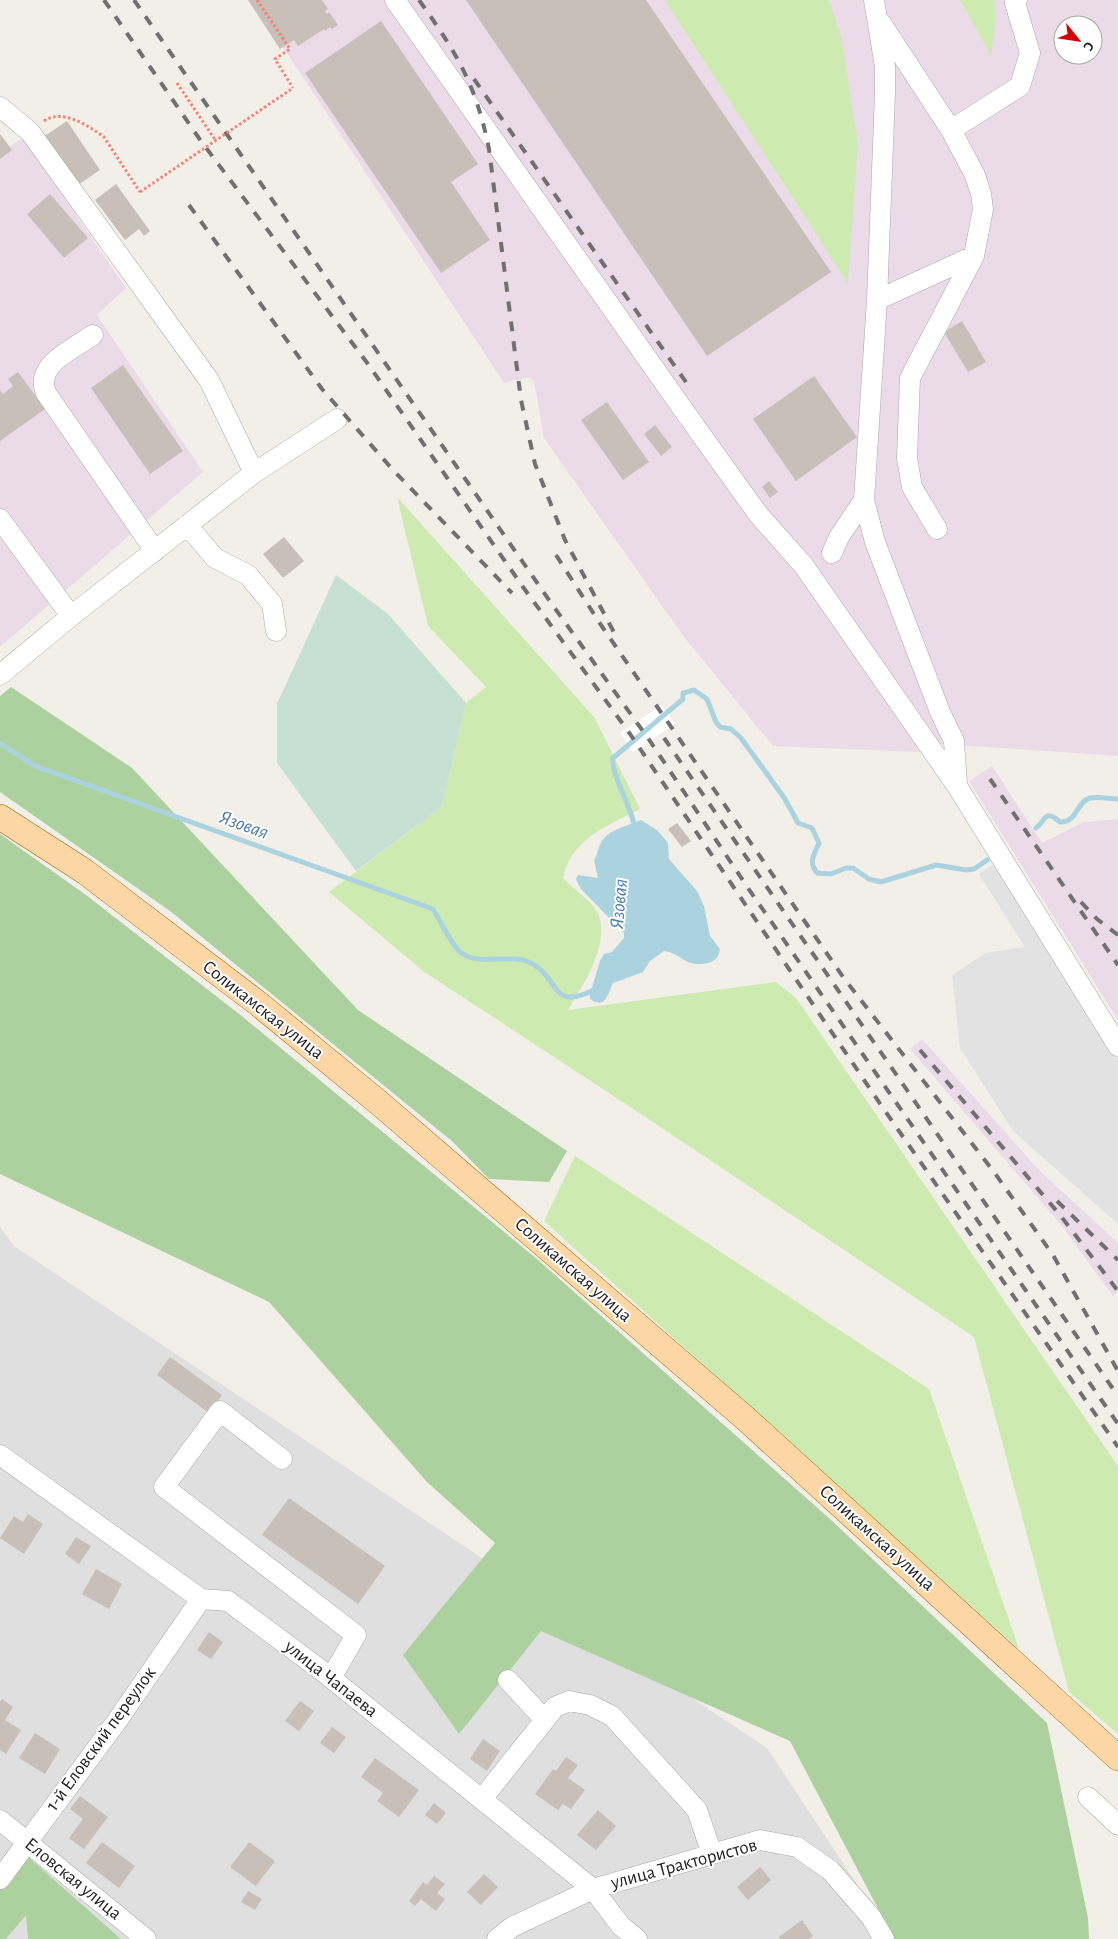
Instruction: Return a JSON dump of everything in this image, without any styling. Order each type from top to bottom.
[{"type":"main road","name":"Соликамская улица","points":[[0,816],[84,871],[260,1005],[378,1102],[745,1418],[1118,1758]]},
{"type":"street","points":[[395,0],[758,514],[804,566],[957,786],[1118,1046]]},
{"type":"street","points":[[951,130],[1020,86],[1030,53],[1015,3],[1017,0]]},
{"type":"street","points":[[874,7],[885,67],[885,93],[877,300],[864,500],[875,542],[940,712],[954,741],[954,771],[957,786]]},
{"type":"street","points":[[874,7],[951,130],[975,175],[983,209],[974,256],[910,378],[908,458],[912,487],[937,529]]},
{"type":"street","points":[[0,107],[30,132],[209,380],[254,473]]},
{"type":"street","points":[[877,300],[974,256]]},
{"type":"street","points":[[93,335],[52,364],[45,372],[42,384],[46,393],[155,550]]},
{"type":"street","points":[[0,675],[71,616],[254,473],[337,419]]},
{"type":"street","points":[[832,553],[839,537],[864,500]]},
{"type":"street","points":[[0,519],[71,616]]},
{"type":"street","points":[[187,525],[216,558],[248,575],[272,604],[276,631]]},
{"type":"street","points":[[282,1460],[220,1412],[164,1487],[356,1635],[331,1678]]},
{"type":"street","points":[[0,1455],[201,1599]]},
{"type":"street","name":"улица Чапаева","points":[[201,1599],[228,1601],[331,1678],[593,1889],[621,1926],[637,1939]]},
{"type":"street","name":"1-й Еловский переулок","points":[[0,1879],[117,1721],[201,1599]]},
{"type":"street","points":[[508,1680],[544,1720]]},
{"type":"street","points":[[482,1799],[555,1707],[569,1701],[590,1705],[612,1716],[697,1810],[712,1854]]},
{"type":"street","points":[[1088,1797],[1118,1825]]},
{"type":"street","name":"Еловская улица","points":[[0,1820],[146,1939]]},
{"type":"street","name":"улица Трактористов","points":[[498,1939],[512,1927],[593,1889],[760,1840],[797,1848],[830,1870],[871,1917],[884,1939]]},
{"type":"path","points":[[30,132],[47,119],[70,117],[86,124],[104,137],[140,192],[294,88],[275,59],[290,49],[257,0]]},
{"type":"path","points":[[177,83],[216,140]]},
{"type":"shaded area","points":[[252,0],[1118,0],[1118,756],[942,744],[918,752],[773,746],[684,637],[544,438],[534,381],[530,377],[504,383]]},
{"type":"shaded area","points":[[0,134],[9,147],[23,138],[126,288],[97,315],[203,472],[0,647]]},
{"type":"shaded area","points":[[992,766],[1042,843],[1084,822],[1118,819],[1118,1020],[969,781]]},
{"type":"shaded area","points":[[993,865],[1118,1059],[1118,1224],[1013,1131],[960,1048],[952,975],[986,953],[1025,947],[979,874]]},
{"type":"shaded area","points":[[922,1039],[1039,1170],[1118,1243],[1118,1292],[1113,1296],[1062,1226],[910,1049]]},
{"type":"shaded area","points":[[0,1227],[14,1246],[767,1748],[893,1939],[0,1939]]},
{"type":"green space","points":[[668,0],[829,0],[841,36],[858,143],[848,283],[666,2]]},
{"type":"green space","points":[[960,0],[995,0],[996,19],[991,55]]},
{"type":"green space","points":[[397,497],[594,717],[640,809],[592,835],[574,853],[567,865],[563,878],[594,907],[600,919],[601,932],[595,960],[568,1010],[776,982],[796,998],[1118,1466],[1118,1734],[1069,1692],[974,1337],[423,971],[329,892],[442,807],[466,703],[486,687],[428,626]]},
{"type":"green space","points":[[336,575],[388,614],[466,703],[442,807],[356,871],[277,763],[277,704]]},
{"type":"green space","points":[[11,687],[132,768],[358,1010],[567,1151],[549,1182],[489,1179],[453,1142],[170,911],[0,792],[0,696]]},
{"type":"green space","points":[[0,834],[86,895],[243,1017],[537,1259],[830,1519],[1047,1723],[1088,1918],[1089,1939],[894,1939],[790,1741],[541,1631],[459,1734],[403,1655],[495,1543],[427,1482],[269,1302],[0,1174]]},
{"type":"green space","points":[[575,1156],[929,1389],[1019,1649],[544,1221]]},
{"type":"green space","points":[[27,1856],[121,1939],[28,1939],[26,1915],[6,1939],[0,1939],[0,1887]]},
{"type":"water","points":[[641,820],[657,830],[668,843],[669,859],[697,891],[704,906],[710,936],[720,949],[720,952],[713,961],[693,964],[664,951],[650,961],[643,972],[613,983],[606,999],[600,1003],[595,1002],[590,999],[590,994],[600,961],[604,954],[612,952],[624,938],[624,933],[581,889],[576,879],[578,875],[598,878],[594,860],[603,840],[612,832]]},
{"type":"pier","points":[[662,705],[675,724],[633,752],[620,733]]},
{"type":"building","points":[[248,0],[322,0],[328,9],[325,11],[327,14],[329,12],[338,25],[332,29],[330,27],[325,31],[324,29],[298,46],[294,40],[280,49]]},
{"type":"building","points":[[466,0],[646,0],[831,272],[707,356]]},
{"type":"building","points":[[381,21],[478,164],[451,182],[490,240],[441,273],[305,73]]},
{"type":"building","points":[[67,121],[100,170],[75,187],[43,137]]},
{"type":"building","points":[[0,134],[12,150],[0,159]]},
{"type":"building","points":[[116,184],[150,231],[144,236],[139,229],[125,240],[95,200]]},
{"type":"building","points":[[50,194],[88,238],[64,258],[27,214]]},
{"type":"building","points":[[962,321],[986,362],[968,372],[944,332]]},
{"type":"building","points":[[123,365],[183,451],[150,474],[91,388]]},
{"type":"building","points":[[18,372],[45,409],[0,441],[0,390],[3,394],[13,386],[8,379]]},
{"type":"building","points":[[814,376],[857,437],[796,481],[753,419]]},
{"type":"building","points":[[607,402],[649,462],[623,480],[581,420]]},
{"type":"building","points":[[655,425],[672,447],[661,456],[644,434]]},
{"type":"building","points":[[769,481],[778,492],[770,498],[762,487]]},
{"type":"building","points":[[284,537],[304,561],[283,578],[263,554]]},
{"type":"building","points":[[677,823],[691,841],[682,847],[668,829]]},
{"type":"building","points":[[170,1357],[222,1395],[209,1413],[157,1375]]},
{"type":"building","points":[[289,1498],[385,1566],[358,1604],[262,1535]]},
{"type":"building","points":[[28,1514],[43,1524],[24,1554],[0,1538],[14,1516],[23,1522]]},
{"type":"building","points":[[76,1537],[91,1546],[79,1564],[65,1554]]},
{"type":"building","points":[[96,1569],[122,1584],[109,1609],[82,1594]]},
{"type":"building","points":[[209,1632],[223,1642],[211,1659],[197,1650]]},
{"type":"building","points":[[2,1699],[13,1707],[5,1720],[21,1730],[6,1754],[0,1750],[0,1702]]},
{"type":"building","points":[[300,1701],[314,1711],[299,1731],[285,1721]]},
{"type":"building","points":[[332,1727],[346,1737],[334,1753],[320,1743]]},
{"type":"building","points":[[35,1733],[60,1749],[45,1774],[19,1758]]},
{"type":"building","points":[[483,1739],[500,1751],[487,1771],[470,1759]]},
{"type":"building","points":[[566,1757],[578,1765],[568,1778],[585,1790],[571,1809],[563,1804],[558,1810],[535,1794],[553,1769],[556,1771]]},
{"type":"building","points":[[375,1758],[419,1790],[399,1817],[377,1801],[383,1793],[361,1777]]},
{"type":"building","points":[[80,1796],[108,1817],[84,1849],[69,1838],[83,1819],[70,1809]]},
{"type":"building","points":[[434,1803],[446,1813],[437,1824],[425,1815]]},
{"type":"building","points":[[598,1810],[616,1826],[596,1850],[577,1835]]},
{"type":"building","points":[[102,1842],[135,1866],[119,1888],[86,1863]]},
{"type":"building","points":[[249,1842],[275,1861],[256,1886],[230,1867]]},
{"type":"building","points":[[760,1867],[771,1880],[748,1900],[737,1887]]},
{"type":"building","points":[[484,1874],[498,1887],[481,1905],[467,1892]]},
{"type":"building","points":[[434,1876],[445,1884],[437,1893],[445,1899],[436,1911],[421,1899],[415,1906],[409,1901],[423,1882],[427,1885]]},
{"type":"building","points":[[248,1891],[262,1899],[255,1910],[241,1902]]},
{"type":"building","points":[[802,1920],[813,1936],[809,1939],[780,1939],[779,1937]]},
{"type":"waterway","name":"Язовая","points":[[635,829],[615,772],[613,758],[683,699],[683,693],[694,690],[707,699],[716,722],[720,727],[731,729],[741,738],[785,799],[798,823],[812,828],[819,843],[812,862],[817,873],[831,874],[846,868],[853,868],[869,879],[881,882],[936,865],[966,870],[974,869],[987,860]]},
{"type":"waterway","name":"Язовая","points":[[0,743],[35,766],[433,909],[452,942],[466,956],[483,959],[518,959],[526,961],[545,974],[562,995],[569,997],[580,996],[596,989]]},
{"type":"waterway","name":"Язовая","points":[[1036,828],[1048,816],[1060,822],[1070,819],[1085,800],[1090,798],[1118,799]]},
{"type":"railway","points":[[104,0],[201,141],[368,364],[523,587],[628,731],[881,1105],[1118,1447]]},
{"type":"railway","points":[[134,0],[549,600],[650,741],[748,888],[1118,1424]]},
{"type":"railway","points":[[419,0],[444,36],[463,70],[471,87],[484,126],[489,149],[521,400],[535,464],[565,540],[617,638]]},
{"type":"railway","points":[[474,79],[688,385]]},
{"type":"railway","points":[[189,205],[322,389],[393,470],[512,593]]},
{"type":"railway","points":[[556,555],[601,625],[843,977],[994,1172],[1053,1255],[1118,1371]]},
{"type":"railway","points":[[664,738],[1118,1396]]},
{"type":"railway","points":[[990,779],[1118,965]]},
{"type":"railway","points":[[1081,902],[1097,919],[1118,935]]},
{"type":"railway","points":[[920,1050],[1060,1215],[1118,1291]]},
{"type":"railway","points":[[1057,1201],[1118,1260]]}]
